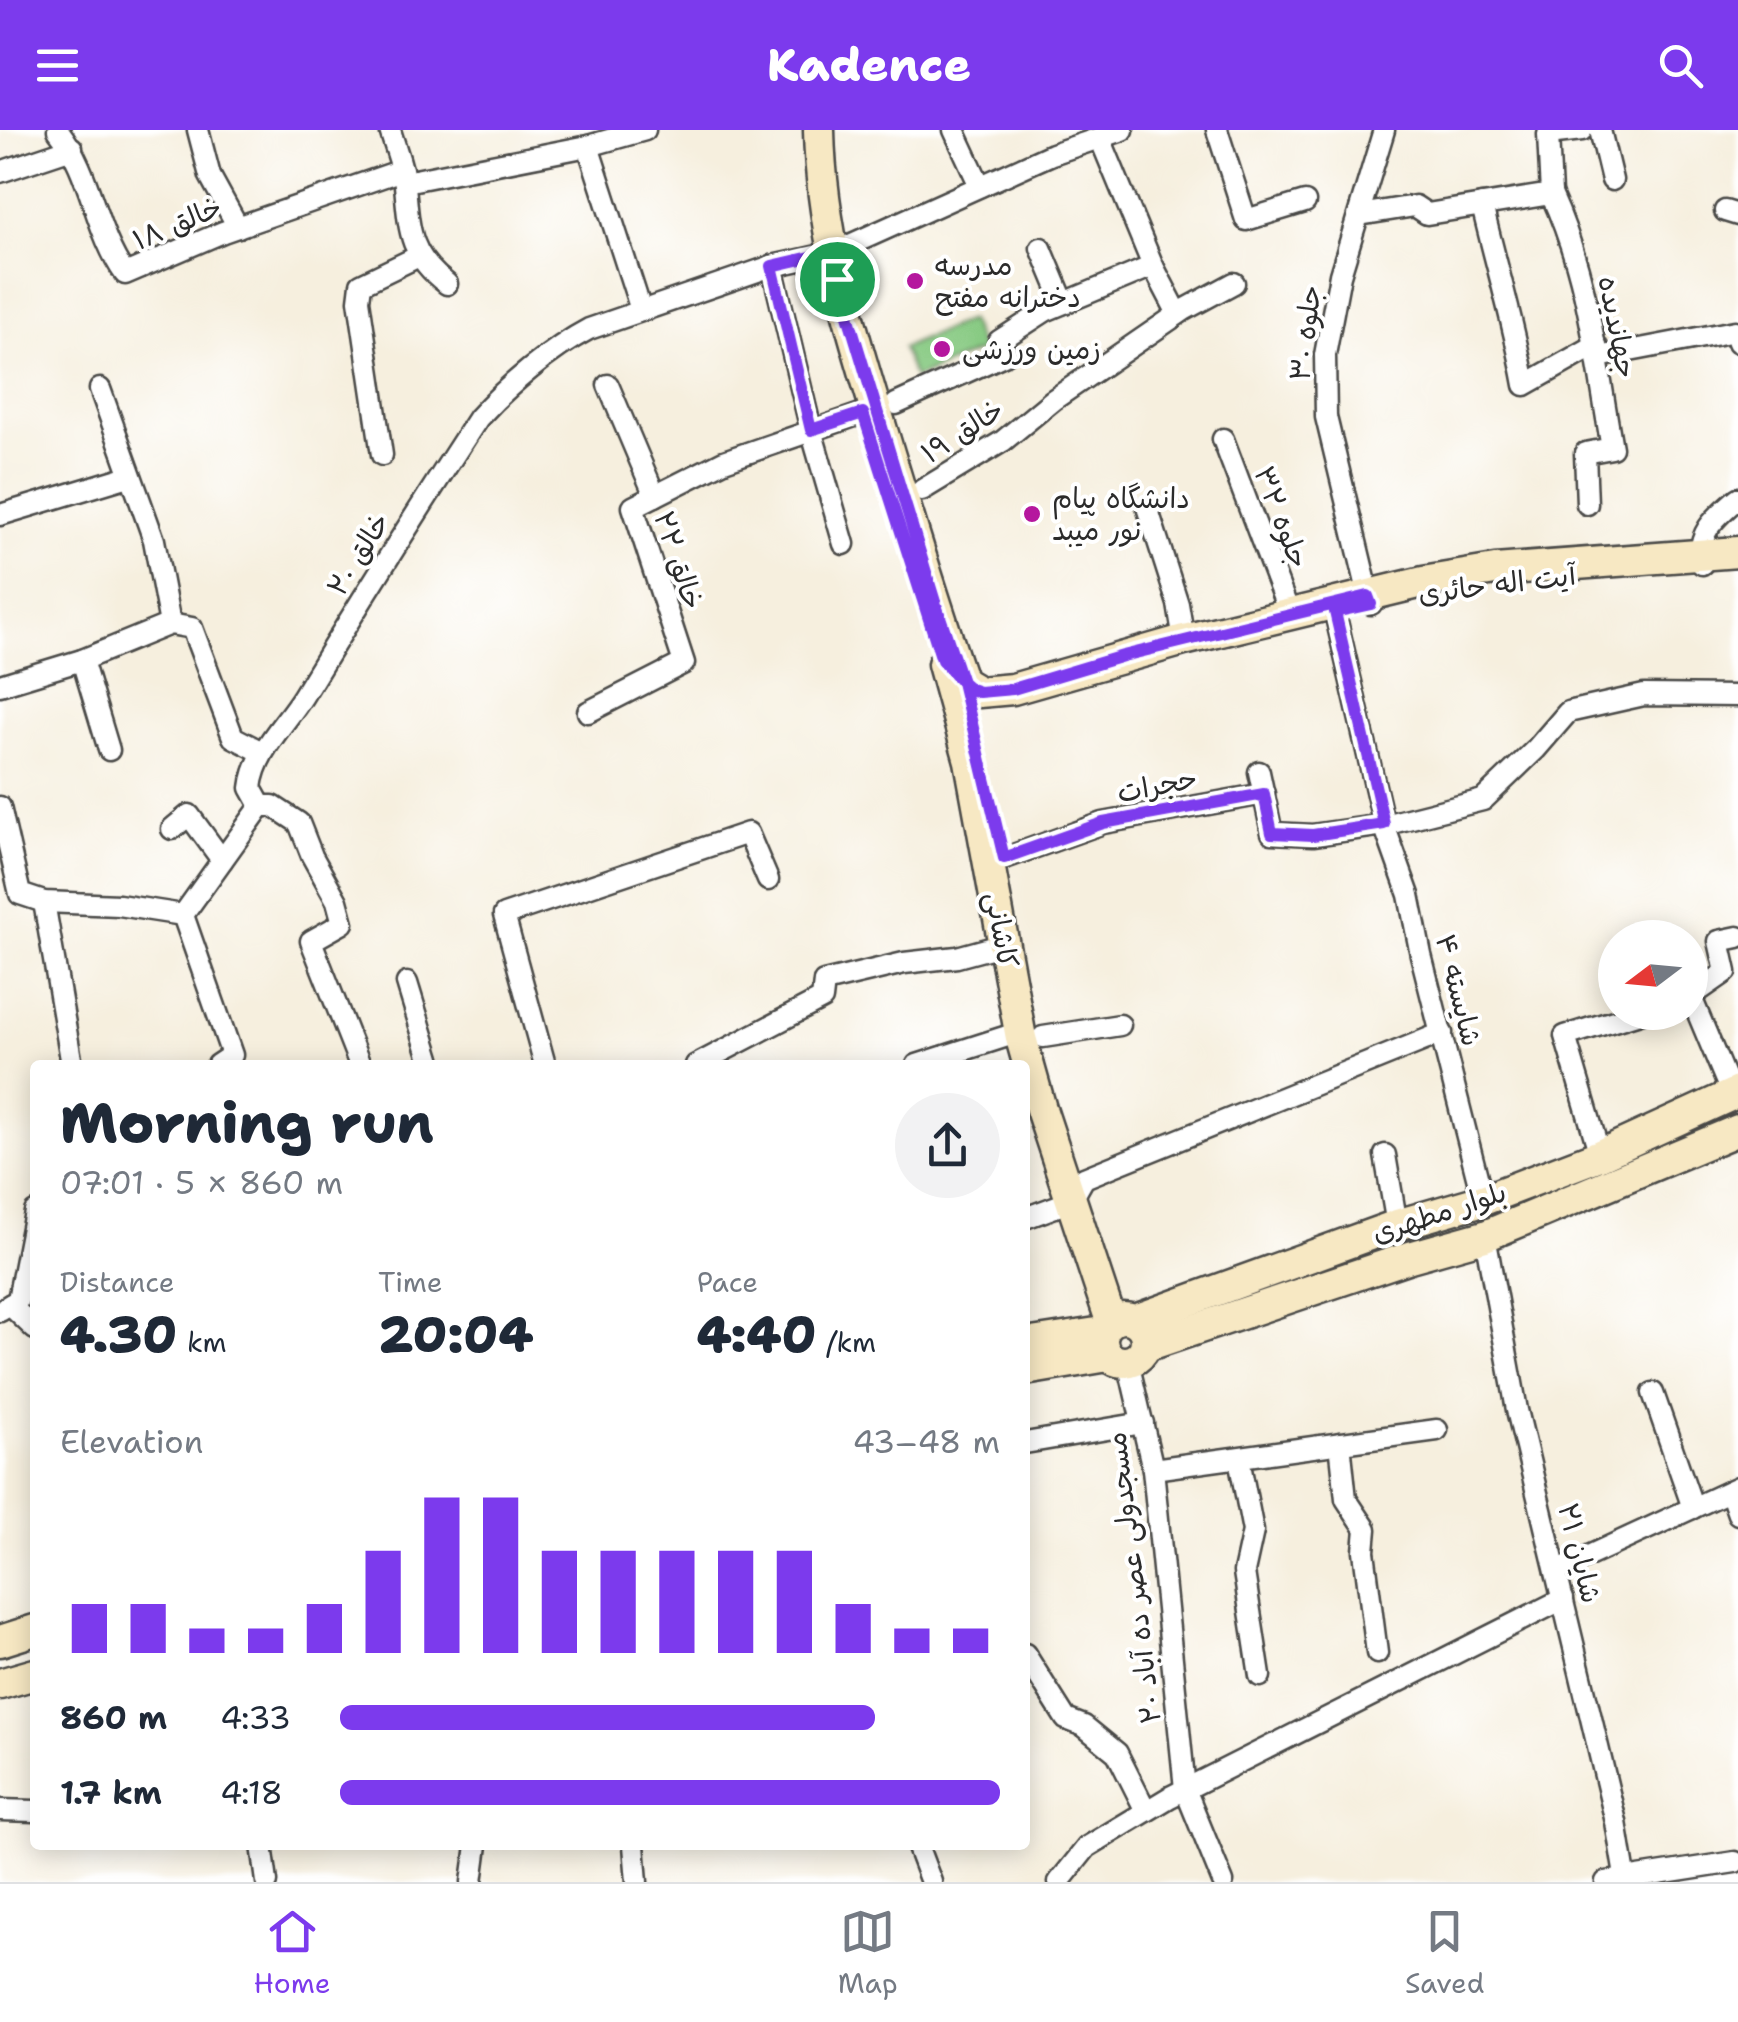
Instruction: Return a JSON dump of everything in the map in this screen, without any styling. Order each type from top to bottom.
[{"type":"street","name":"خالق ۱۸","points":[[58,130],[72,148],[111,254],[125,274],[238,227],[404,176],[552,153],[645,130]]},
{"type":"street","points":[[198,130],[210,176],[238,227]]},
{"type":"street","points":[[390,130],[404,176],[412,241],[426,268],[447,284]]},
{"type":"street","points":[[546,130],[552,153]]},
{"type":"street","name":"کاشانی","points":[[804,130],[825,253],[878,409],[952,671],[1004,944],[1031,1034]]},
{"type":"street","name":"کاشانی","points":[[819,130],[825,253]]},
{"type":"street","points":[[954,130],[980,186]]},
{"type":"street","name":"خالق ۲۰","points":[[262,752],[296,706],[388,554],[478,418],[566,342],[641,310],[772,266],[825,253],[1052,154],[1123,130]]},
{"type":"street","points":[[1217,130],[1246,220],[1305,202]]},
{"type":"street","name":"جلوه ۳۰","points":[[1369,600],[1326,417],[1325,355],[1340,274],[1384,130]]},
{"type":"street","name":"جهاندیده","points":[[1582,130],[1548,134],[1551,194],[1571,238],[1597,351],[1612,448],[1586,453],[1587,504]]},
{"type":"street","points":[[1600,130],[1612,180]]},
{"type":"street","points":[[1100,138],[1153,266],[1181,312]]},
{"type":"street","points":[[588,146],[641,310]]},
{"type":"street","points":[[0,172],[72,148]]},
{"type":"street","points":[[1359,215],[1414,206],[1427,214],[1551,194]]},
{"type":"street","points":[[1482,205],[1499,278],[1509,301],[1525,384],[1597,351],[1737,330]]},
{"type":"street","points":[[1042,248],[1064,303],[1153,266]]},
{"type":"street","points":[[382,455],[359,300],[360,284],[419,256]]},
{"type":"street","points":[[772,266],[811,430],[844,544]]},
{"type":"street","name":"خالق ۱۹","points":[[922,490],[1003,441],[1053,400],[1181,312],[1234,283]]},
{"type":"street","name":"خالق ۲۲","points":[[588,712],[684,662],[633,507],[724,461],[878,409],[1006,354],[999,340],[1064,303]]},
{"type":"street","points":[[608,385],[654,496]]},
{"type":"street","points":[[100,389],[154,540],[170,624]]},
{"type":"street","name":"جلوه ۳۲","points":[[1224,439],[1290,614]]},
{"type":"street","points":[[0,515],[129,476]]},
{"type":"street","points":[[1700,560],[1706,525],[1738,498]]},
{"type":"street","points":[[1147,507],[1178,604],[1184,640]]},
{"type":"street","name":"آیت اله حائری","points":[[1700,560],[1738,552]]},
{"type":"street","name":"آیت اله حائری","points":[[972,713],[1369,600],[1501,578],[1700,560],[1738,561]]},
{"type":"street","name":"آیت اله حائری","points":[[952,671],[970,689],[979,692],[1013,689],[1184,640],[1290,614],[1334,608]]},
{"type":"street","name":"شایسته ۴","points":[[1334,608],[1384,824],[1409,894],[1420,955],[1483,1200]]},
{"type":"street","points":[[0,685],[82,660],[170,624],[192,628],[233,737],[262,752],[251,788],[261,806]]},
{"type":"street","points":[[82,660],[110,750]]},
{"type":"street","name":"کاشانی","points":[[952,671],[972,713],[1004,858],[1040,1109],[1077,1190],[1123,1336]]},
{"type":"street","points":[[1260,772],[1272,833],[1313,835],[1384,824],[1483,800],[1568,712],[1644,695],[1738,696]]},
{"type":"street","points":[[970,761],[972,713]]},
{"type":"street","name":"حجرات","points":[[1004,858],[1103,823],[1264,794]]},
{"type":"street","points":[[183,915],[261,806]]},
{"type":"street","points":[[261,806],[273,806],[299,822],[312,856],[337,901],[343,923],[311,942],[358,1060]]},
{"type":"street","points":[[0,807],[20,894],[44,902],[119,905],[183,915]]},
{"type":"street","points":[[172,829],[189,815],[222,860]]},
{"type":"street","points":[[543,1060],[504,915],[748,833],[768,880]]},
{"type":"street","points":[[44,902],[71,1060]]},
{"type":"street","points":[[183,915],[232,1055],[224,1060]]},
{"type":"street","points":[[1708,984],[1726,972],[1719,940],[1738,937]]},
{"type":"street","points":[[706,1060],[822,999],[824,982],[904,963],[957,957],[1004,944]]},
{"type":"street","points":[[407,983],[430,1060]]},
{"type":"street","points":[[935,1060],[1031,1034],[1120,1025]]},
{"type":"street","points":[[1598,1026],[1565,1036],[1600,1154]]},
{"type":"street","points":[[1705,1030],[1735,1093]]},
{"type":"street","points":[[1030,1215],[1077,1190],[1442,1033]]},
{"type":"street","name":"بلوار مطهری","points":[[1030,1368],[1123,1336],[1396,1225],[1483,1200],[1600,1154],[1735,1093]]},
{"type":"street","name":"بلوار مطهری","points":[[1030,1344],[1123,1336],[1485,1236],[1738,1130]]},
{"type":"street","points":[[1385,1155],[1396,1225]]},
{"type":"street","name":"شایان ۲۱","points":[[1485,1236],[1517,1410],[1616,1822],[1620,1881]]},
{"type":"street","points":[[30,1238],[18,1300],[5,1308],[30,1325]]},
{"type":"street","name":"مسجدولی عصر ده آباد ۲۰","points":[[1123,1336],[1154,1469],[1185,1789],[1223,1882]]},
{"type":"street","points":[[1654,1393],[1693,1508]]},
{"type":"street","points":[[1030,1442],[1143,1423]]},
{"type":"street","points":[[1154,1469],[1436,1430]]},
{"type":"street","points":[[1340,1443],[1346,1499],[1366,1530],[1364,1551],[1377,1653]]},
{"type":"street","points":[[1239,1459],[1253,1531],[1244,1572],[1260,1676]]},
{"type":"street","points":[[1556,1570],[1734,1489],[1738,1514]]},
{"type":"street","points":[[1059,1882],[1087,1847],[1185,1789],[1563,1599]]},
{"type":"street","points":[[0,1642],[30,1632]]},
{"type":"street","points":[[1030,1662],[1066,1719],[1084,1726],[1117,1753],[1146,1811]]},
{"type":"street","points":[[0,1684],[30,1675]]},
{"type":"street","points":[[0,1810],[30,1811]]},
{"type":"street","points":[[263,1850],[267,1882]]},
{"type":"street","points":[[472,1882],[476,1850]]},
{"type":"street","points":[[634,1850],[637,1882]]},
{"type":"street","points":[[920,1850],[932,1882]]},
{"type":"street","points":[[1620,1881],[1735,1862]]},
{"type":"green space","name":"زمین ورزشی","points":[[969,320],[982,350],[914,378],[902,348]]},
{"type":"place","name":"مدرسه دخترانه مفتح","points":[[915,281]]},
{"type":"place","name":"زمین ورزشی","points":[[942,349]]},
{"type":"place","name":"دانشگاه پیام نور میبد","points":[[1032,514]]},
{"type":"route","points":[[837,279],[832,252],[772,266],[811,430],[863,413],[942,660],[962,682],[972,713],[1004,858],[1103,823],[1264,794],[1272,833],[1313,835],[1384,824],[1335,612],[1371,604],[1368,596],[1123,656],[1013,689],[979,692],[962,682],[837,279]]}]
